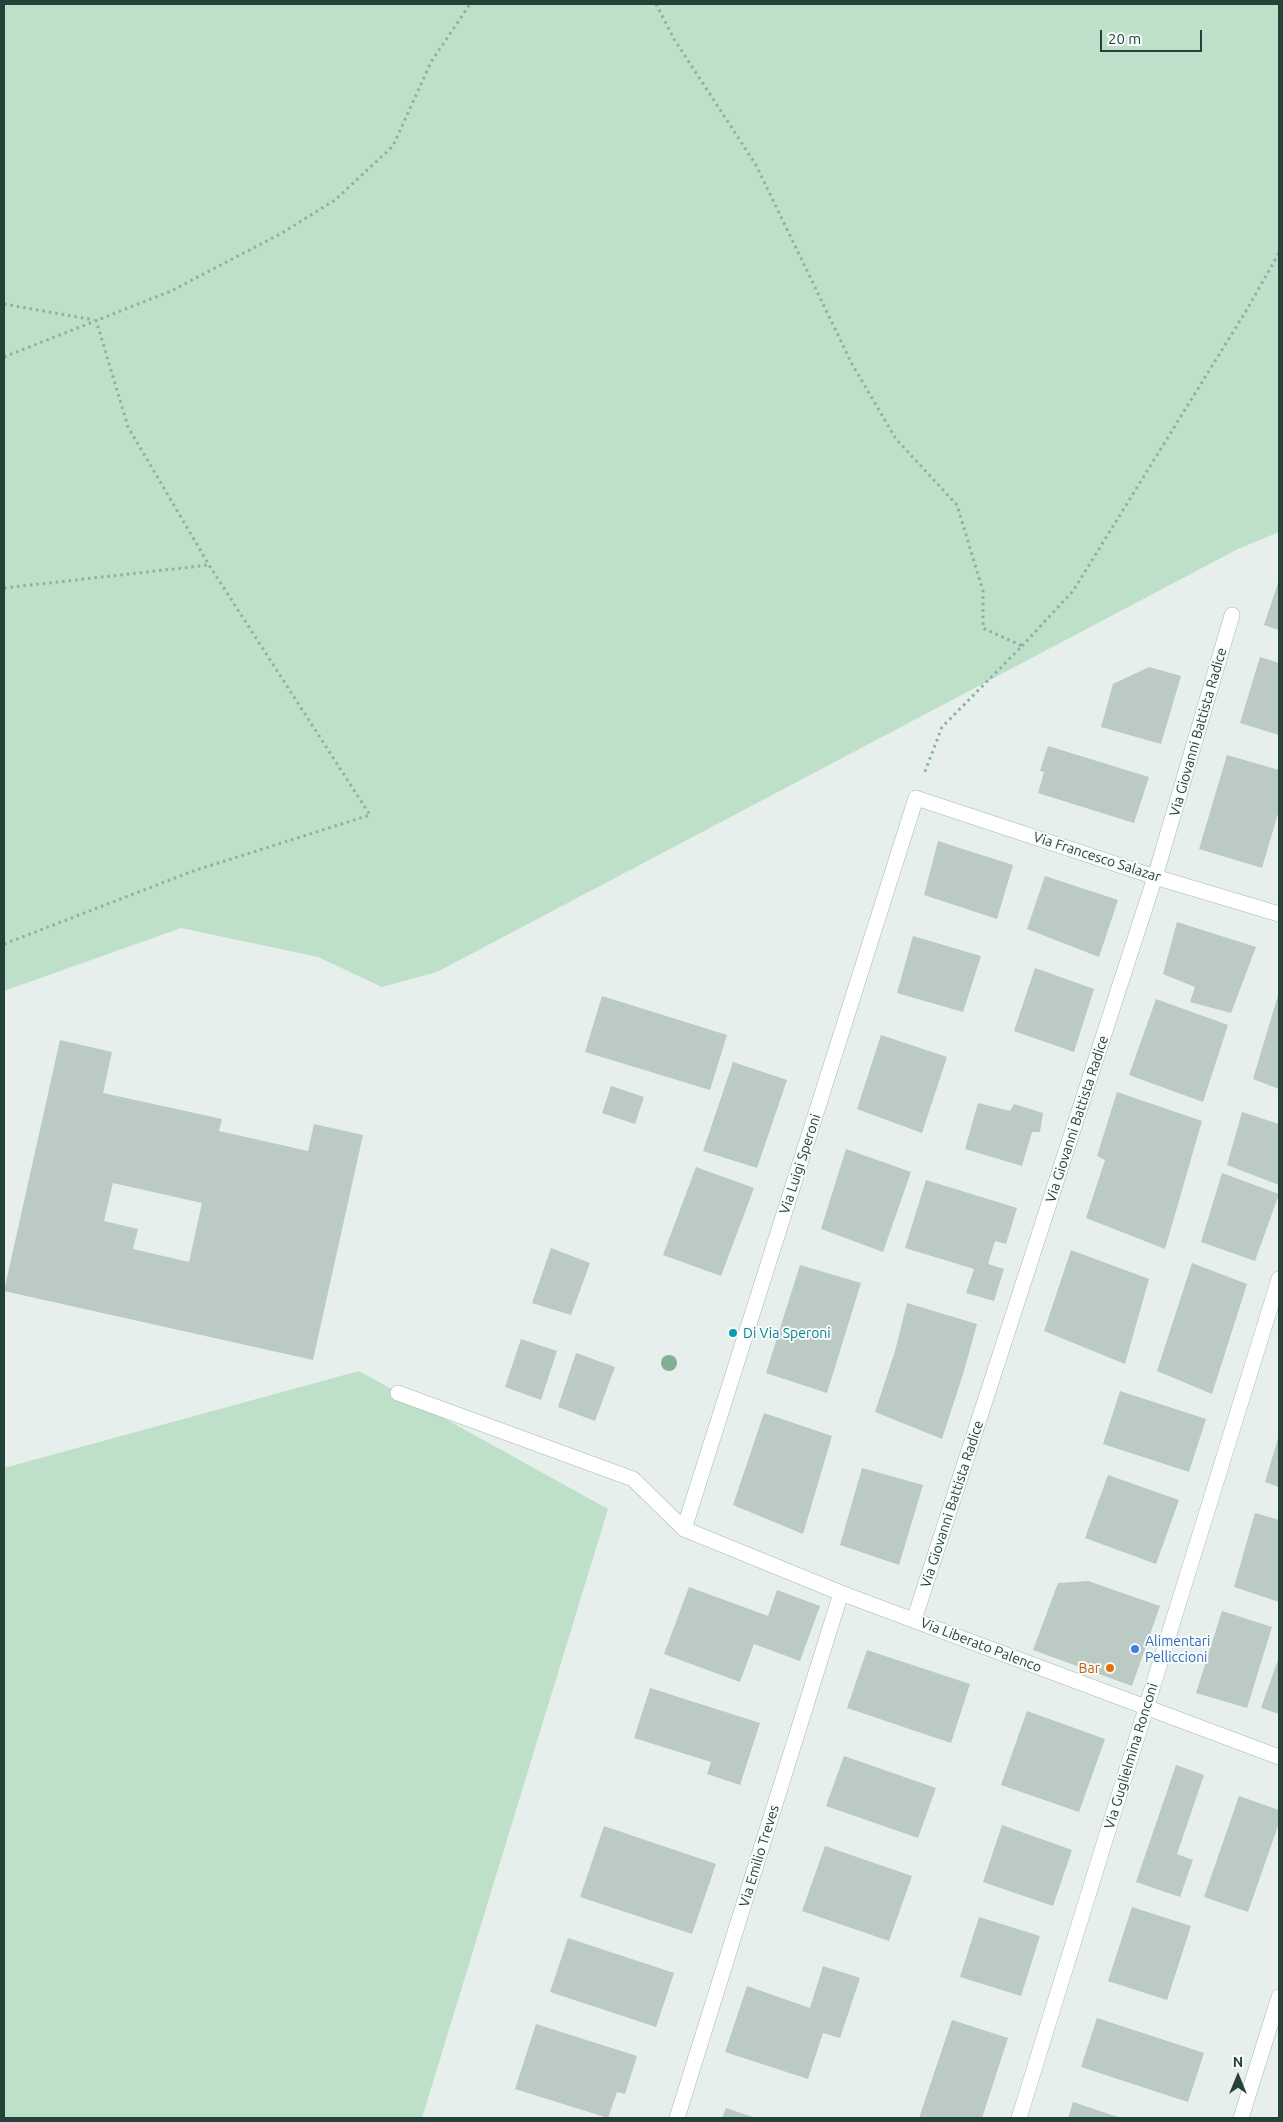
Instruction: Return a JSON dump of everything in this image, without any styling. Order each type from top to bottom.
[{"type":"street","name":"Via Giovanni Battista Radice","points":[[914,1620],[1155,877],[1232,615]]},
{"type":"street","name":"Via Francesco Salazar","points":[[916,798],[1155,877],[1279,914]]},
{"type":"street","name":"Via Luigi Speroni","points":[[684,1529],[916,798]]},
{"type":"street","name":"Via Guglielmina Ronconi","points":[[1020,2118],[1279,1280]]},
{"type":"street","points":[[398,1393],[633,1479],[684,1529]]},
{"type":"street","name":"Via Liberato Palenco","points":[[684,1529],[840,1593],[1279,1757]]},
{"type":"street","name":"Via Emilio Treves","points":[[677,2118],[840,1593]]},
{"type":"street","points":[[1241,2118],[1279,1997]]},
{"type":"path","points":[[4,357],[171,291],[282,233],[335,200],[394,146],[431,62],[470,4]]},
{"type":"path","points":[[656,4],[674,39],[756,165],[852,364],[896,439],[957,505],[984,591],[983,628],[1022,646]]},
{"type":"path","points":[[916,798],[942,727],[1074,591],[1246,311],[1279,253]]},
{"type":"path","points":[[4,304],[96,320]]},
{"type":"path","points":[[4,944],[193,871],[370,815],[209,566],[128,427],[96,320]]},
{"type":"path","points":[[4,588],[209,566]]},
{"type":"green space","points":[[4,4],[1279,4],[1279,532],[1238,549],[437,972],[382,987],[318,957],[181,928],[4,991]]},
{"type":"green space","points":[[359,1371],[608,1509],[422,2118],[4,2118],[4,1468]]},
{"type":"building","points":[[1279,580],[1279,630],[1264,625]]},
{"type":"building","points":[[1260,657],[1279,663],[1279,735],[1240,723]]},
{"type":"building","points":[[1149,667],[1181,676],[1161,744],[1101,727],[1113,684]]},
{"type":"building","points":[[1048,746],[1149,777],[1134,823],[1038,793],[1044,772],[1040,771]]},
{"type":"building","points":[[1227,755],[1279,770],[1279,810],[1262,868],[1199,849]]},
{"type":"building","points":[[938,841],[1013,865],[997,919],[924,895]]},
{"type":"building","points":[[1045,876],[1118,900],[1099,957],[1027,929]]},
{"type":"building","points":[[1177,922],[1256,947],[1231,1013],[1190,1002],[1195,987],[1163,974]]},
{"type":"building","points":[[913,936],[981,956],[963,1012],[897,993]]},
{"type":"building","points":[[1035,968],[1094,989],[1074,1052],[1014,1031]]},
{"type":"building","points":[[1279,992],[1279,1089],[1253,1079]]},
{"type":"building","points":[[602,996],[727,1035],[710,1090],[585,1052]]},
{"type":"building","points":[[1156,999],[1228,1025],[1203,1102],[1129,1075]]},
{"type":"building","points":[[881,1035],[947,1057],[922,1133],[857,1109]]},
{"type":"building","points":[[60,1040],[112,1052],[103,1093],[222,1119],[219,1131],[308,1151],[314,1124],[363,1135],[313,1360],[4,1291]],"holes":[[[113,1183],[202,1203],[189,1262],[133,1249],[138,1229],[104,1221]]]},
{"type":"building","points":[[733,1062],[787,1080],[757,1168],[703,1151]]},
{"type":"building","points":[[611,1086],[644,1097],[635,1124],[602,1113]]},
{"type":"building","points":[[1117,1092],[1202,1121],[1165,1249],[1086,1218],[1105,1160],[1097,1156]]},
{"type":"building","points":[[978,1103],[1010,1111],[1014,1104],[1043,1113],[1040,1132],[1032,1132],[1022,1166],[965,1149]]},
{"type":"building","points":[[1242,1112],[1279,1124],[1279,1185],[1227,1165]]},
{"type":"building","points":[[846,1149],[911,1172],[883,1252],[821,1229]]},
{"type":"building","points":[[696,1167],[754,1188],[721,1276],[663,1255]]},
{"type":"building","points":[[1222,1173],[1279,1194],[1255,1261],[1201,1242]]},
{"type":"building","points":[[926,1180],[1017,1208],[1006,1244],[995,1241],[988,1264],[1004,1269],[994,1301],[966,1293],[974,1269],[905,1248]]},
{"type":"building","points":[[551,1248],[590,1263],[571,1315],[532,1303]]},
{"type":"building","points":[[1071,1250],[1149,1279],[1125,1364],[1044,1331]]},
{"type":"building","points":[[1192,1263],[1247,1284],[1212,1394],[1157,1371]]},
{"type":"building","points":[[800,1265],[861,1283],[827,1393],[766,1373]]},
{"type":"building","points":[[907,1303],[977,1324],[942,1439],[875,1412],[895,1351]]},
{"type":"building","points":[[521,1339],[557,1351],[541,1400],[505,1387]]},
{"type":"building","points":[[576,1353],[615,1367],[595,1421],[558,1407]]},
{"type":"building","points":[[1120,1391],[1206,1419],[1189,1472],[1103,1444]]},
{"type":"building","points":[[764,1413],[832,1436],[803,1534],[733,1505]]},
{"type":"building","points":[[1279,1435],[1279,1487],[1265,1482]]},
{"type":"building","points":[[862,1468],[923,1485],[899,1565],[840,1545]]},
{"type":"building","points":[[1108,1475],[1179,1500],[1156,1564],[1085,1538]]},
{"type":"building","points":[[1255,1513],[1279,1520],[1279,1602],[1234,1587]]},
{"type":"building","points":[[1088,1581],[1160,1606],[1132,1686],[1033,1650],[1058,1583]]},
{"type":"building","points":[[689,1587],[768,1616],[777,1590],[820,1606],[800,1661],[754,1644],[740,1682],[664,1654]]},
{"type":"building","points":[[1222,1611],[1272,1627],[1247,1708],[1196,1693]]},
{"type":"building","points":[[867,1650],[970,1684],[951,1743],[847,1708]]},
{"type":"building","points":[[1279,1657],[1279,1714],[1261,1708]]},
{"type":"building","points":[[650,1688],[760,1723],[740,1785],[707,1774],[711,1762],[634,1738]]},
{"type":"building","points":[[1027,1711],[1105,1739],[1079,1812],[1001,1785]]},
{"type":"building","points":[[844,1756],[936,1788],[918,1838],[826,1806]]},
{"type":"building","points":[[1176,1765],[1204,1775],[1177,1854],[1193,1860],[1180,1897],[1136,1882]]},
{"type":"building","points":[[1239,1796],[1279,1810],[1279,1823],[1248,1912],[1204,1897]]},
{"type":"building","points":[[1002,1825],[1072,1850],[1053,1906],[983,1882]]},
{"type":"building","points":[[604,1826],[716,1864],[692,1934],[580,1897]]},
{"type":"building","points":[[825,1846],[912,1876],[889,1941],[802,1911]]},
{"type":"building","points":[[1132,1907],[1191,1926],[1167,2000],[1108,1981]]},
{"type":"building","points":[[979,1917],[1040,1936],[1021,1996],[960,1977]]},
{"type":"building","points":[[568,1938],[674,1973],[656,2027],[550,1992]]},
{"type":"building","points":[[823,1966],[860,1978],[840,2038],[823,2033],[808,2079],[725,2052],[747,1986],[810,2008]]},
{"type":"building","points":[[1097,2018],[1204,2053],[1188,2102],[1081,2067]]},
{"type":"building","points":[[952,2020],[1008,2038],[982,2118],[919,2118]]},
{"type":"building","points":[[536,2024],[637,2056],[625,2094],[617,2092],[608,2118],[515,2089]]},
{"type":"building","points":[[1073,2102],[1121,2118],[1068,2118]]},
{"type":"building","points":[[726,2108],[756,2118],[722,2118]]},
{"type":"place","name":"Di Via Speroni","points":[[733,1333]]},
{"type":"place","name":"Alimentari Pelliccioni","points":[[1135,1649]]},
{"type":"place","name":"Bar","points":[[1110,1668]]}]
